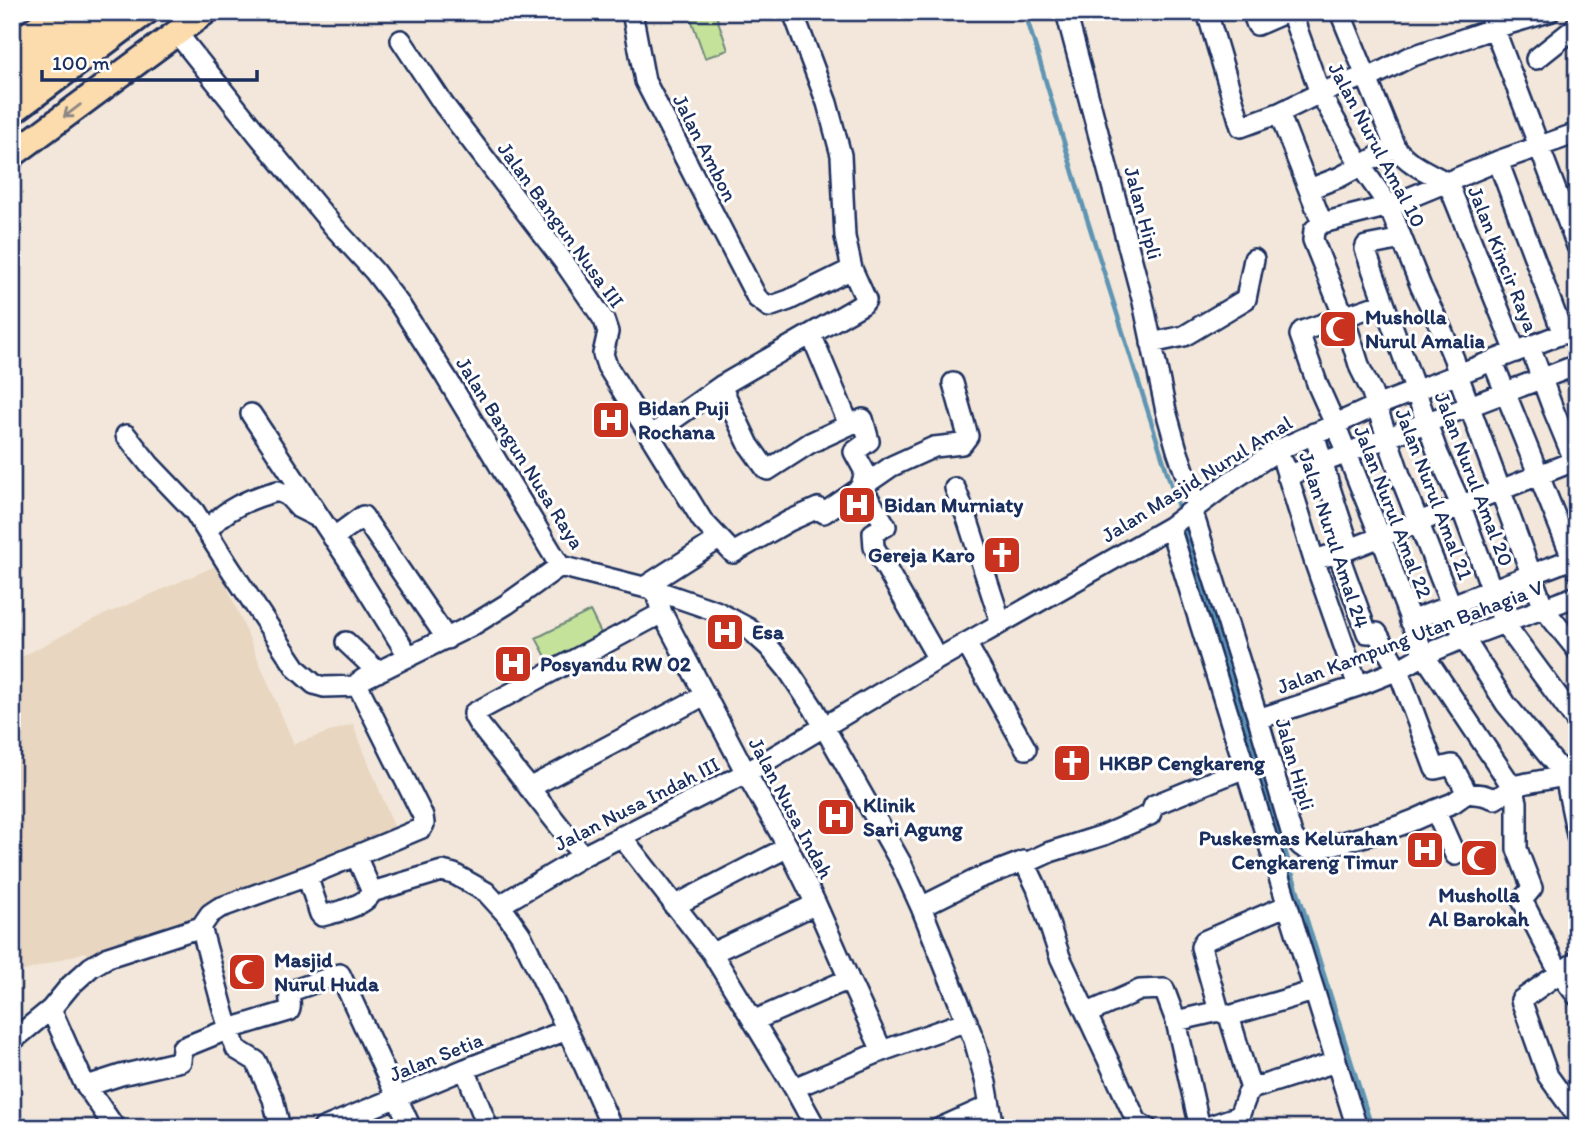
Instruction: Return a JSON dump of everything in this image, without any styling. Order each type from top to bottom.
[{"type":"highway","points":[[12,50],[64,12]]},
{"type":"highway","points":[[12,84],[106,12]]},
{"type":"main road","points":[[12,112],[146,12]]},
{"type":"main road","points":[[12,155],[205,12]]},
{"type":"street","name":"Jalan Ambon","points":[[632,12],[645,81],[757,298],[769,307],[852,269]]},
{"type":"street","points":[[650,436],[721,386],[866,300],[852,269],[845,237],[841,155],[827,103],[793,12]]},
{"type":"street","name":"Jalan Hipli","points":[[1066,12],[1143,302],[1177,450],[1184,516],[1258,719],[1292,835],[1300,846],[1312,850],[1388,829],[1426,816],[1435,810]]},
{"type":"street","points":[[1207,12],[1241,127],[1279,113],[1320,93],[1366,78],[1492,20],[1550,12],[1576,28],[1536,59]]},
{"type":"street","points":[[1252,12],[1257,25],[1289,12]]},
{"type":"street","name":"Jalan Nurul Amal 10","points":[[1289,12],[1320,93],[1360,165],[1389,206],[1421,287],[1454,359],[1544,609],[1577,650]]},
{"type":"street","name":"Jalan Kincir Raya","points":[[1340,12],[1395,147],[1413,165],[1448,183],[1523,350],[1541,379],[1576,462]]},
{"type":"street","points":[[1492,20],[1577,246]]},
{"type":"street","name":"Jalan Bangun Nusa Raya","points":[[177,33],[332,226],[374,271],[400,305],[560,566],[649,588],[716,611],[748,628],[769,647],[788,670],[824,726],[901,863],[921,907],[974,1040],[995,1128]]},
{"type":"street","name":"Jalan Bangun Nusa III","points":[[401,40],[444,105],[557,253],[604,320],[608,332],[603,354],[605,360],[702,520],[726,546]]},
{"type":"street","points":[[1279,113],[1322,223],[1389,206],[1498,161],[1577,133]]},
{"type":"street","points":[[1309,189],[1340,177],[1395,147]]},
{"type":"street","points":[[1498,161],[1570,331]]},
{"type":"street","name":"Jalan Nurul Amal 21","points":[[1322,223],[1314,230],[1313,240],[1464,638],[1506,704],[1571,773]]},
{"type":"street","name":"Jalan Nurul Amal 20","points":[[1402,239],[1365,247],[1438,454],[1457,496],[1504,623],[1577,722]]},
{"type":"street","points":[[1151,343],[1184,335],[1246,299],[1254,259]]},
{"type":"street","points":[[1344,317],[1384,303]]},
{"type":"street","name":"Jalan Nurul Amal 22","points":[[1344,317],[1300,333],[1318,386],[1380,537],[1424,655],[1513,788]]},
{"type":"street","name":"Jalan Masjid Nurul Amal","points":[[824,726],[1184,516],[1280,449],[1376,406],[1570,331]]},
{"type":"street","points":[[811,334],[849,425]]},
{"type":"street","points":[[1410,621],[1532,575],[1575,562],[1493,362]]},
{"type":"street","points":[[1287,475],[1577,365]]},
{"type":"street","points":[[649,588],[726,546],[818,509],[824,513],[892,466],[934,447],[962,444],[968,436],[953,383]]},
{"type":"street","points":[[721,386],[749,445],[768,470],[810,443],[863,419],[869,441],[854,452],[865,472],[861,486],[886,526],[873,533],[874,547],[938,659]]},
{"type":"street","points":[[251,414],[410,657]]},
{"type":"street","points":[[1314,433],[1367,633]]},
{"type":"street","points":[[126,435],[149,464],[194,511],[297,669],[314,684],[324,687],[359,686]]},
{"type":"street","name":"Jalan Nurul Amal 24","points":[[1280,449],[1314,560],[1358,685]]},
{"type":"street","points":[[1314,560],[1576,462]]},
{"type":"street","points":[[955,488],[1001,623]]},
{"type":"street","points":[[207,532],[216,519],[246,501],[278,491],[285,493],[303,511],[321,519]]},
{"type":"street","points":[[333,538],[363,516],[447,639]]},
{"type":"street","points":[[1184,516],[1245,768],[1357,1128]]},
{"type":"street","points":[[12,1041],[51,1009],[69,986],[91,967],[108,957],[201,927],[210,914],[219,908],[307,876],[418,830],[424,820],[359,682],[447,639],[507,604],[560,566]]},
{"type":"street","name":"Jalan Nusa Indah","points":[[649,588],[746,773],[788,846],[882,1051]]},
{"type":"street","name":"Jalan Kampung Utan Bahagia V","points":[[1258,719],[1398,670],[1424,655],[1464,638],[1577,596]]},
{"type":"street","points":[[583,856],[478,723],[474,712],[662,613]]},
{"type":"street","points":[[1343,641],[1367,633],[1377,633],[1398,670],[1435,769],[1452,765],[1467,793]]},
{"type":"street","points":[[346,642],[378,672]]},
{"type":"street","points":[[966,643],[1026,749]]},
{"type":"street","points":[[529,788],[705,695]]},
{"type":"street","name":"Jalan Nusa Indah III","points":[[507,901],[583,856],[746,773],[824,726]]},
{"type":"street","points":[[921,907],[1022,861],[1026,863],[1049,852],[1104,835],[1150,815],[1154,805],[1245,768]]},
{"type":"street","points":[[1455,855],[1435,810],[1453,803],[1467,793],[1495,799],[1524,784],[1571,773],[1577,835]]},
{"type":"street","points":[[1513,788],[1517,802],[1517,849],[1532,888],[1522,900],[1560,974],[1577,996]]},
{"type":"street","points":[[621,836],[712,953],[816,1128]]},
{"type":"street","points":[[674,906],[788,846]]},
{"type":"street","points":[[307,876],[322,916],[365,902],[372,891],[356,856]]},
{"type":"street","points":[[1026,863],[1060,957],[1088,1013],[1136,1126]]},
{"type":"street","points":[[372,891],[442,871],[454,874],[486,892],[508,915],[521,935],[612,1128]]},
{"type":"street","points":[[712,953],[816,904]]},
{"type":"street","points":[[1251,1089],[1201,947],[1204,941],[1288,905]]},
{"type":"street","points":[[201,927],[236,1049],[256,1061],[273,1100],[280,1128]]},
{"type":"street","points":[[1577,961],[1521,1000],[1548,1076],[1577,1116]]},
{"type":"street","points":[[87,1086],[181,1061],[182,1048],[229,1029],[289,1011],[290,992],[340,974],[411,1128]]},
{"type":"street","points":[[753,1021],[849,979]]},
{"type":"street","points":[[1088,1013],[1140,990],[1164,989],[1176,1021],[1202,1128],[1239,1116],[1251,1089],[1336,1062]]},
{"type":"street","points":[[1176,1021],[1224,1014],[1314,991]]},
{"type":"street","points":[[51,1009],[87,1086],[115,1128]]},
{"type":"street","points":[[794,1088],[882,1051],[967,1021]]},
{"type":"street","name":"Jalan Setia","points":[[323,1128],[567,1030]]},
{"type":"street","points":[[465,1069],[488,1128]]},
{"type":"street","points":[[940,1128],[989,1106]]},
{"type":"shaded area","points":[[218,565],[294,744],[353,724],[397,834],[213,921],[94,959],[85,952],[12,975],[12,662],[88,622]]},
{"type":"green space","points":[[715,12],[728,50],[705,58],[690,16]]},
{"type":"green space","points":[[590,611],[604,639],[551,666],[536,638]]},
{"type":"waterway","points":[[1025,12],[1180,513]]},
{"type":"waterway","points":[[1183,525],[1372,1128]]},
{"type":"place","name":"Musholla Nurul Amalia","points":[[1338,329]]},
{"type":"place","name":"Bidan Puji Rochana","points":[[611,420]]},
{"type":"place","name":"Bidan Murniaty","points":[[857,505]]},
{"type":"place","name":"Gereja Karo","points":[[1002,555]]},
{"type":"place","name":"Esa","points":[[725,632]]},
{"type":"place","name":"Posyandu RW 02","points":[[513,664]]},
{"type":"place","name":"HKBP Cengkareng","points":[[1072,763]]},
{"type":"place","name":"Klinik Sari Agung","points":[[836,817]]},
{"type":"place","name":"Puskesmas Kelurahan Cengkareng Timur","points":[[1425,850]]},
{"type":"place","name":"Musholla Al Barokah","points":[[1479,858]]},
{"type":"place","name":"Masjid Nurul Huda","points":[[247,972]]}]
